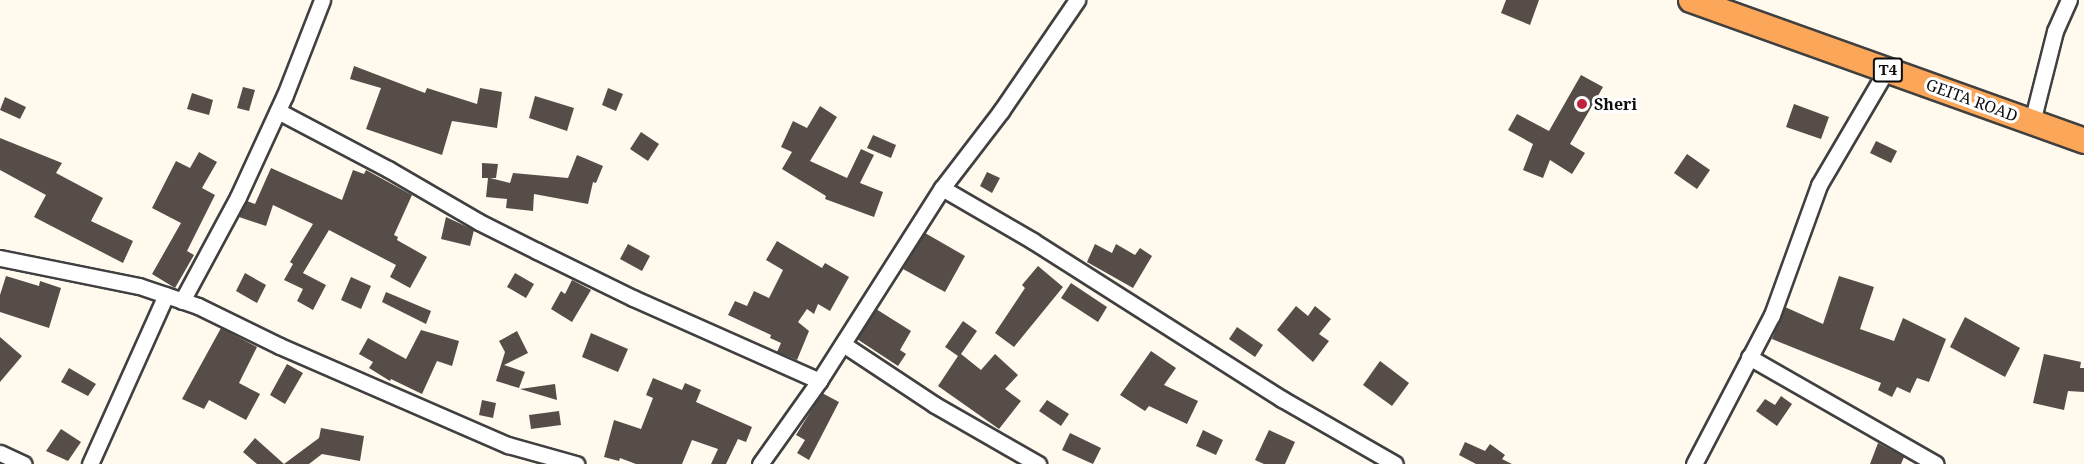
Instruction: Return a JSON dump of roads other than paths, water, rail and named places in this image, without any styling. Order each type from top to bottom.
[{"type":"highway","name":"GEITA ROAD","points":[[1691,0],[1715,4],[2084,141]]},
{"type":"street","points":[[182,301],[238,196],[278,111],[322,0]]},
{"type":"street","points":[[760,464],[819,381],[942,188],[1001,111],[1077,0]]},
{"type":"street","points":[[2032,122],[2055,31],[2069,0]]},
{"type":"street","points":[[1694,464],[1772,315],[1819,185],[1887,69]]},
{"type":"street","points":[[278,111],[537,251],[633,298],[819,381]]},
{"type":"street","points":[[942,188],[1033,241],[1282,399],[1395,464]]},
{"type":"street","points":[[0,258],[139,286],[166,295],[508,445],[576,464]]},
{"type":"street","points":[[90,464],[166,295]]},
{"type":"street","points":[[843,344],[935,405],[1038,464]]},
{"type":"street","points":[[1749,357],[1936,464]]},
{"type":"street","points":[[0,453],[24,464]]},
{"type":"place","name":"Sheri","points":[[1582,104]]}]
